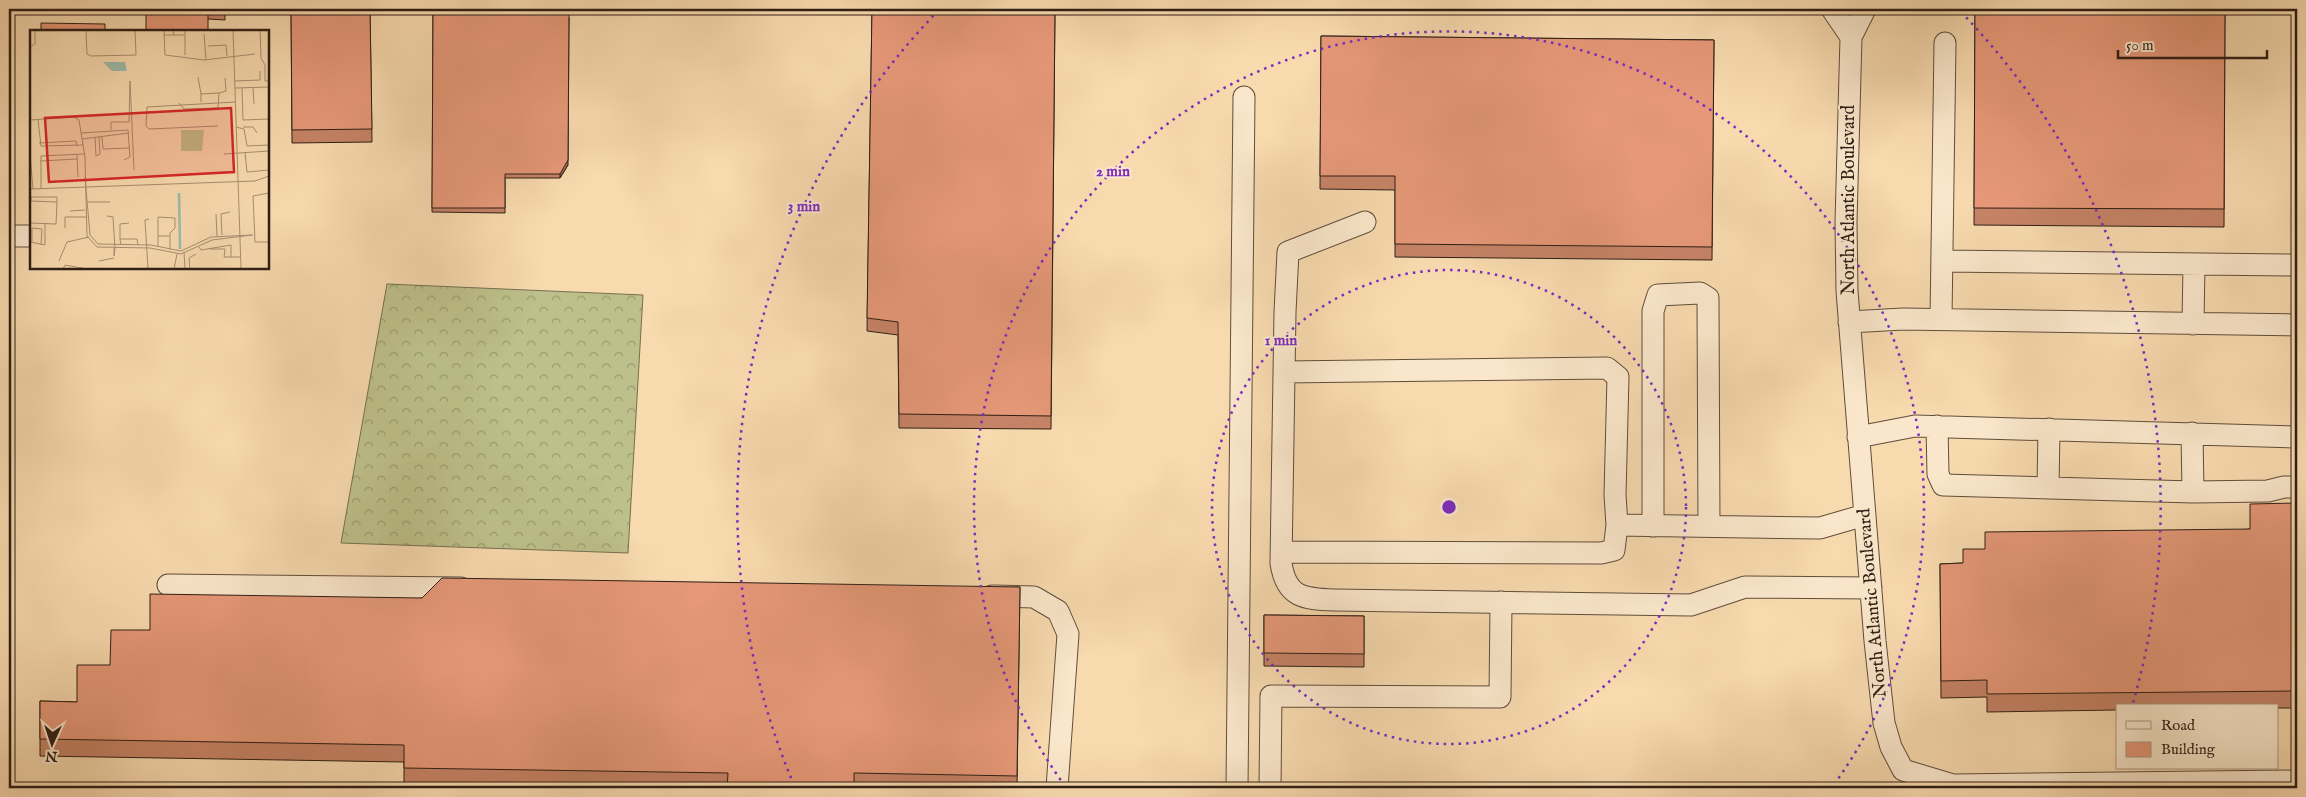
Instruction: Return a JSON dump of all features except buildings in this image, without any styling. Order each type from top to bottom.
[{"type":"street","points":[[1832,9],[1851,37]]},
{"type":"street","name":"North Atlantic Boulevard","points":[[1865,9],[1851,37],[1846,222],[1849,322],[1884,723],[1891,747],[1903,770],[1953,785],[2297,782]]},
{"type":"street","points":[[1941,319],[1945,43]]},
{"type":"street","points":[[1237,788],[1244,97]]},
{"type":"street","points":[[1364,222],[1288,252],[1281,552],[1283,577],[1292,591],[1307,599],[1691,605],[1745,587],[1871,588]]},
{"type":"street","points":[[9,236],[30,236]]},
{"type":"street","points":[[1942,261],[2297,265]]},
{"type":"street","points":[[2193,324],[2194,264]]},
{"type":"street","points":[[1653,526],[1653,311],[1658,295],[1700,293],[1708,298],[1709,526]]},
{"type":"street","points":[[1849,322],[1941,319],[2297,326]]},
{"type":"street","points":[[1281,552],[1601,553],[1614,550],[1617,525],[1615,495],[1618,377],[1607,368],[1284,372]]},
{"type":"street","points":[[1858,437],[1915,426],[2297,437]]},
{"type":"street","points":[[1937,426],[1938,474],[1943,485],[2193,492],[2268,491],[2284,487],[2297,488]]},
{"type":"street","points":[[2048,488],[2049,429]]},
{"type":"street","points":[[2192,433],[2193,492]]},
{"type":"street","points":[[1617,525],[1820,528],[1865,515]]},
{"type":"street","points":[[168,585],[477,588]]},
{"type":"street","points":[[974,595],[1034,597],[1058,611],[1068,634],[1057,788]]},
{"type":"street","points":[[1270,788],[1271,696],[1500,697],[1501,602]]},
{"type":"green space","points":[[387,284],[643,295],[628,553],[341,543]]}]
